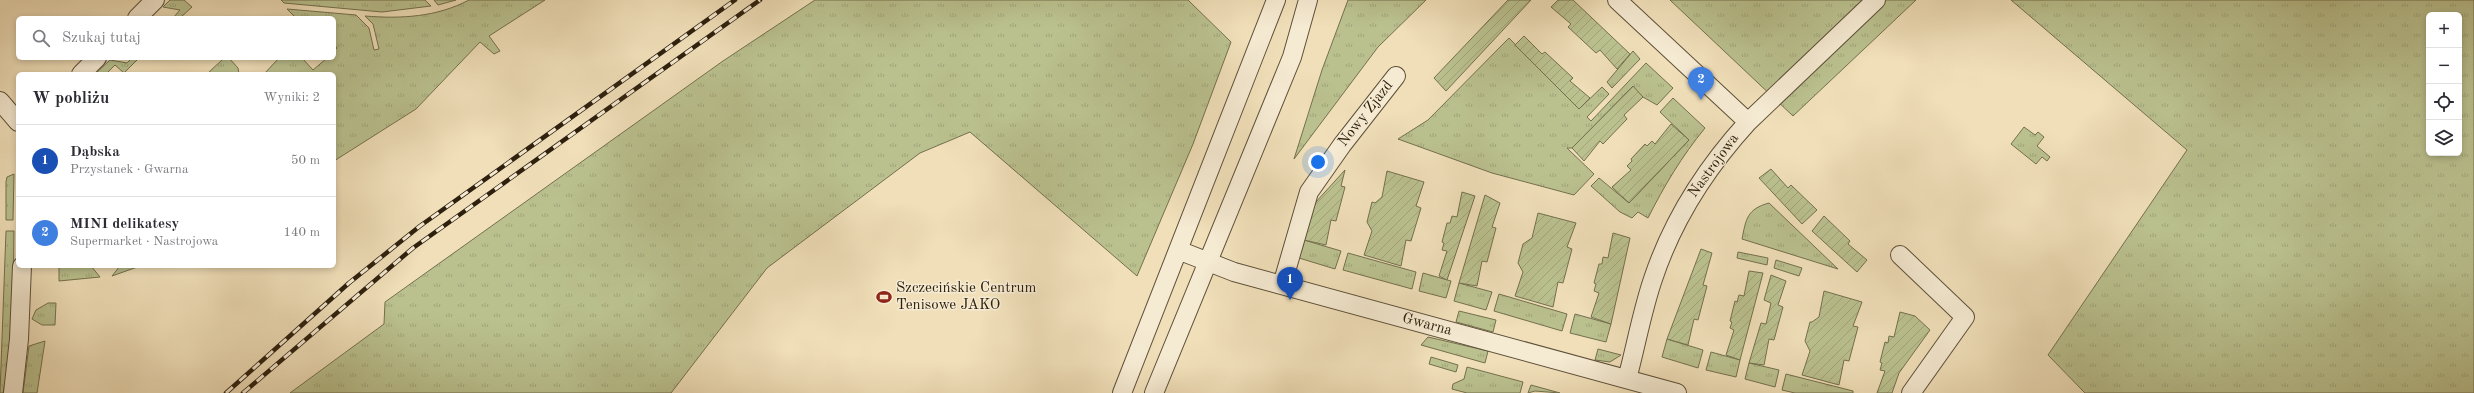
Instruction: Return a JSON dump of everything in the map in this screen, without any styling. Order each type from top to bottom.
[{"type":"street","points":[[139,16],[155,0]]},
{"type":"street","points":[[1122,393],[1276,0]]},
{"type":"street","points":[[1154,393],[1292,57],[1308,0]]},
{"type":"street","points":[[1618,0],[1748,122]]},
{"type":"street","name":"Nastrojowa","points":[[1627,379],[1653,279],[1671,232],[1683,209],[1712,164],[1748,122],[1876,0]]},
{"type":"street","points":[[83,72],[95,60]]},
{"type":"street","name":"Nowy Zjazd","points":[[1282,285],[1309,192],[1342,145],[1396,76]]},
{"type":"street","points":[[0,101],[16,120]]},
{"type":"street","name":"Gwarna","points":[[1178,250],[1208,263],[1282,285],[1627,379],[1668,392]]},
{"type":"street","points":[[1900,255],[1965,317],[1911,393]]},
{"type":"street","points":[[13,393],[19,339],[22,268]]},
{"type":"green space","points":[[170,0],[184,0],[192,7],[182,16],[175,16],[180,10],[163,7]]},
{"type":"green space","points":[[281,0],[425,0],[431,6],[382,12],[284,3]]},
{"type":"green space","points":[[434,0],[456,0],[438,5]]},
{"type":"green space","points":[[469,0],[545,0],[489,36],[500,51],[494,54],[480,42],[416,109],[336,160],[336,72],[266,72],[277,60],[304,60],[313,70],[325,60],[336,60],[336,16],[294,16],[287,9],[356,15],[369,28],[374,50],[379,49],[373,24],[365,16],[418,16],[457,6]]},
{"type":"green space","points":[[815,0],[1188,0],[1231,42],[1193,144],[1137,276],[970,132],[920,153],[767,268],[671,393],[290,393],[384,324],[385,302],[723,61]]},
{"type":"green space","points":[[1348,0],[1426,0],[1378,47],[1294,159],[1322,70]]},
{"type":"green space","points":[[1508,0],[1531,0],[1446,91],[1434,78]]},
{"type":"green space","points":[[1558,0],[1573,0],[1630,54],[1617,69],[1600,50],[1596,53],[1568,27],[1571,24],[1551,7]]},
{"type":"green space","points":[[1670,0],[1916,0],[1793,116]]},
{"type":"green space","points":[[2011,0],[2474,0],[2474,393],[2085,393],[2048,355],[2187,150]]},
{"type":"green space","points":[[1524,36],[1542,54],[1545,52],[1573,78],[1570,81],[1590,98],[1579,109],[1515,45]]},
{"type":"green space","points":[[1509,38],[1579,109],[1602,87],[1609,94],[1587,117],[1591,121],[1646,63],[1673,88],[1657,105],[1643,97],[1633,87],[1572,148],[1567,148],[1594,174],[1574,195],[1492,173],[1398,139],[1428,120]]},
{"type":"green space","points":[[1633,51],[1640,59],[1612,88],[1607,82]]},
{"type":"green space","points":[[110,60],[127,63],[130,60],[137,60],[125,72],[123,72],[115,65],[108,72],[97,72]]},
{"type":"green space","points":[[222,60],[231,60],[238,68],[239,72],[209,72]]},
{"type":"green space","points":[[1633,86],[1643,97],[1624,115],[1627,119],[1603,144],[1600,141],[1584,161],[1572,148]]},
{"type":"green space","points":[[1673,98],[1705,128],[1689,149],[1660,194],[1648,218],[1638,212],[1632,218],[1620,212],[1591,186],[1599,178],[1629,203],[1689,140],[1660,112]]},
{"type":"green space","points":[[1671,124],[1689,140],[1629,203],[1612,187],[1631,170],[1627,166],[1632,161],[1631,159],[1645,144],[1647,146],[1652,141],[1655,144]]},
{"type":"green space","points":[[2024,127],[2035,135],[2038,132],[2044,137],[2037,146],[2050,157],[2047,161],[2042,157],[2036,164],[2011,144]]},
{"type":"green space","points":[[1771,169],[1788,188],[1791,185],[1817,210],[1802,224],[1759,178]]},
{"type":"green space","points":[[1345,170],[1341,186],[1345,187],[1336,221],[1331,220],[1326,245],[1304,240],[1315,203]]},
{"type":"green space","points":[[1387,171],[1424,182],[1416,206],[1421,208],[1411,241],[1406,240],[1401,266],[1364,255],[1372,231],[1367,222],[1372,202],[1375,203],[1382,197]]},
{"type":"green space","points":[[14,174],[13,220],[6,220],[6,182],[7,177]]},
{"type":"green space","points":[[1462,192],[1475,196],[1447,280],[1439,276],[1447,251],[1442,250],[1444,243],[1442,242],[1447,223],[1450,223],[1452,216],[1457,217]]},
{"type":"green space","points":[[1485,195],[1500,203],[1492,227],[1496,228],[1487,262],[1482,261],[1477,286],[1459,283]]},
{"type":"green space","points":[[1769,203],[1838,269],[1742,239],[1746,220],[1752,212],[1756,208]]},
{"type":"green space","points":[[1538,213],[1576,223],[1567,247],[1572,249],[1563,283],[1558,282],[1553,307],[1515,296],[1523,272],[1518,263],[1523,244],[1532,238]]},
{"type":"green space","points":[[1824,216],[1850,241],[1848,244],[1867,260],[1857,272],[1812,231]]},
{"type":"green space","points":[[6,231],[14,231],[13,312],[7,373],[3,393],[0,393]]},
{"type":"green space","points":[[1613,233],[1630,238],[1611,324],[1591,317],[1599,293],[1594,291],[1596,284],[1594,283],[1599,264],[1602,264],[1603,257],[1608,258]]},
{"type":"green space","points":[[1304,240],[1341,251],[1335,269],[1299,258]]},
{"type":"green space","points":[[1701,249],[1712,253],[1703,285],[1707,286],[1698,320],[1694,319],[1688,345],[1667,339]]},
{"type":"green space","points":[[1738,252],[1768,258],[1767,265],[1737,258]]},
{"type":"green space","points":[[1348,253],[1416,272],[1412,289],[1343,270]]},
{"type":"green space","points":[[1776,260],[1802,268],[1799,276],[1774,268]]},
{"type":"green space","points":[[59,268],[93,268],[100,277],[59,281]]},
{"type":"green space","points":[[118,268],[134,268],[112,276]]},
{"type":"green space","points":[[1749,271],[1763,273],[1740,360],[1726,355],[1734,330],[1730,328],[1732,322],[1730,321],[1735,301],[1737,302],[1739,295],[1744,296]]},
{"type":"green space","points":[[1423,273],[1451,281],[1446,298],[1419,291]]},
{"type":"green space","points":[[1771,275],[1786,281],[1778,305],[1783,307],[1774,340],[1769,339],[1764,365],[1749,363],[1761,323],[1766,324],[1771,303],[1764,300]]},
{"type":"green space","points":[[1459,283],[1492,292],[1486,310],[1454,301]]},
{"type":"green space","points":[[1824,291],[1862,302],[1853,326],[1858,327],[1849,361],[1844,360],[1839,385],[1802,375],[1810,351],[1805,341],[1810,322],[1819,317]]},
{"type":"green space","points":[[1499,294],[1567,314],[1562,331],[1494,311]]},
{"type":"green space","points":[[48,303],[56,303],[55,325],[42,325],[32,319],[36,310]]},
{"type":"green space","points":[[1459,311],[1496,320],[1493,332],[1456,322]]},
{"type":"green space","points":[[1900,312],[1915,316],[1930,330],[1899,373],[1892,393],[1877,393],[1885,371],[1880,370],[1882,363],[1880,362],[1885,342],[1888,343],[1889,336],[1894,337]]},
{"type":"green space","points":[[1575,314],[1611,324],[1606,342],[1570,333]]},
{"type":"green space","points":[[1428,337],[1488,351],[1485,363],[1421,345]]},
{"type":"green space","points":[[1667,339],[1703,350],[1698,368],[1662,357]]},
{"type":"green space","points":[[45,341],[37,393],[23,393],[29,346]]},
{"type":"green space","points":[[1598,349],[1621,355],[1610,362],[1595,360]]},
{"type":"green space","points":[[1711,352],[1740,360],[1736,377],[1706,370]]},
{"type":"green space","points":[[1431,357],[1458,365],[1456,372],[1429,364]]},
{"type":"green space","points":[[1749,363],[1779,370],[1775,387],[1745,379]]},
{"type":"green space","points":[[1467,367],[1523,382],[1520,393],[1467,393],[1452,389],[1453,384],[1464,379]]},
{"type":"green space","points":[[1786,374],[1853,391],[1853,393],[1795,393],[1782,390]]},
{"type":"green space","points":[[1531,385],[1560,393],[1535,391],[1528,393]]},
{"type":"railway","points":[[226,393],[349,283],[420,226],[735,0]]},
{"type":"railway","points":[[243,393],[413,248],[760,0]]},
{"type":"place","name":"MINI delikatesy","points":[[1701,100]]},
{"type":"place","name":"Szczecińskie Centrum Tenisowe JAKO","points":[[884,297]]},
{"type":"place","name":"Dąbska","points":[[1290,300]]}]
